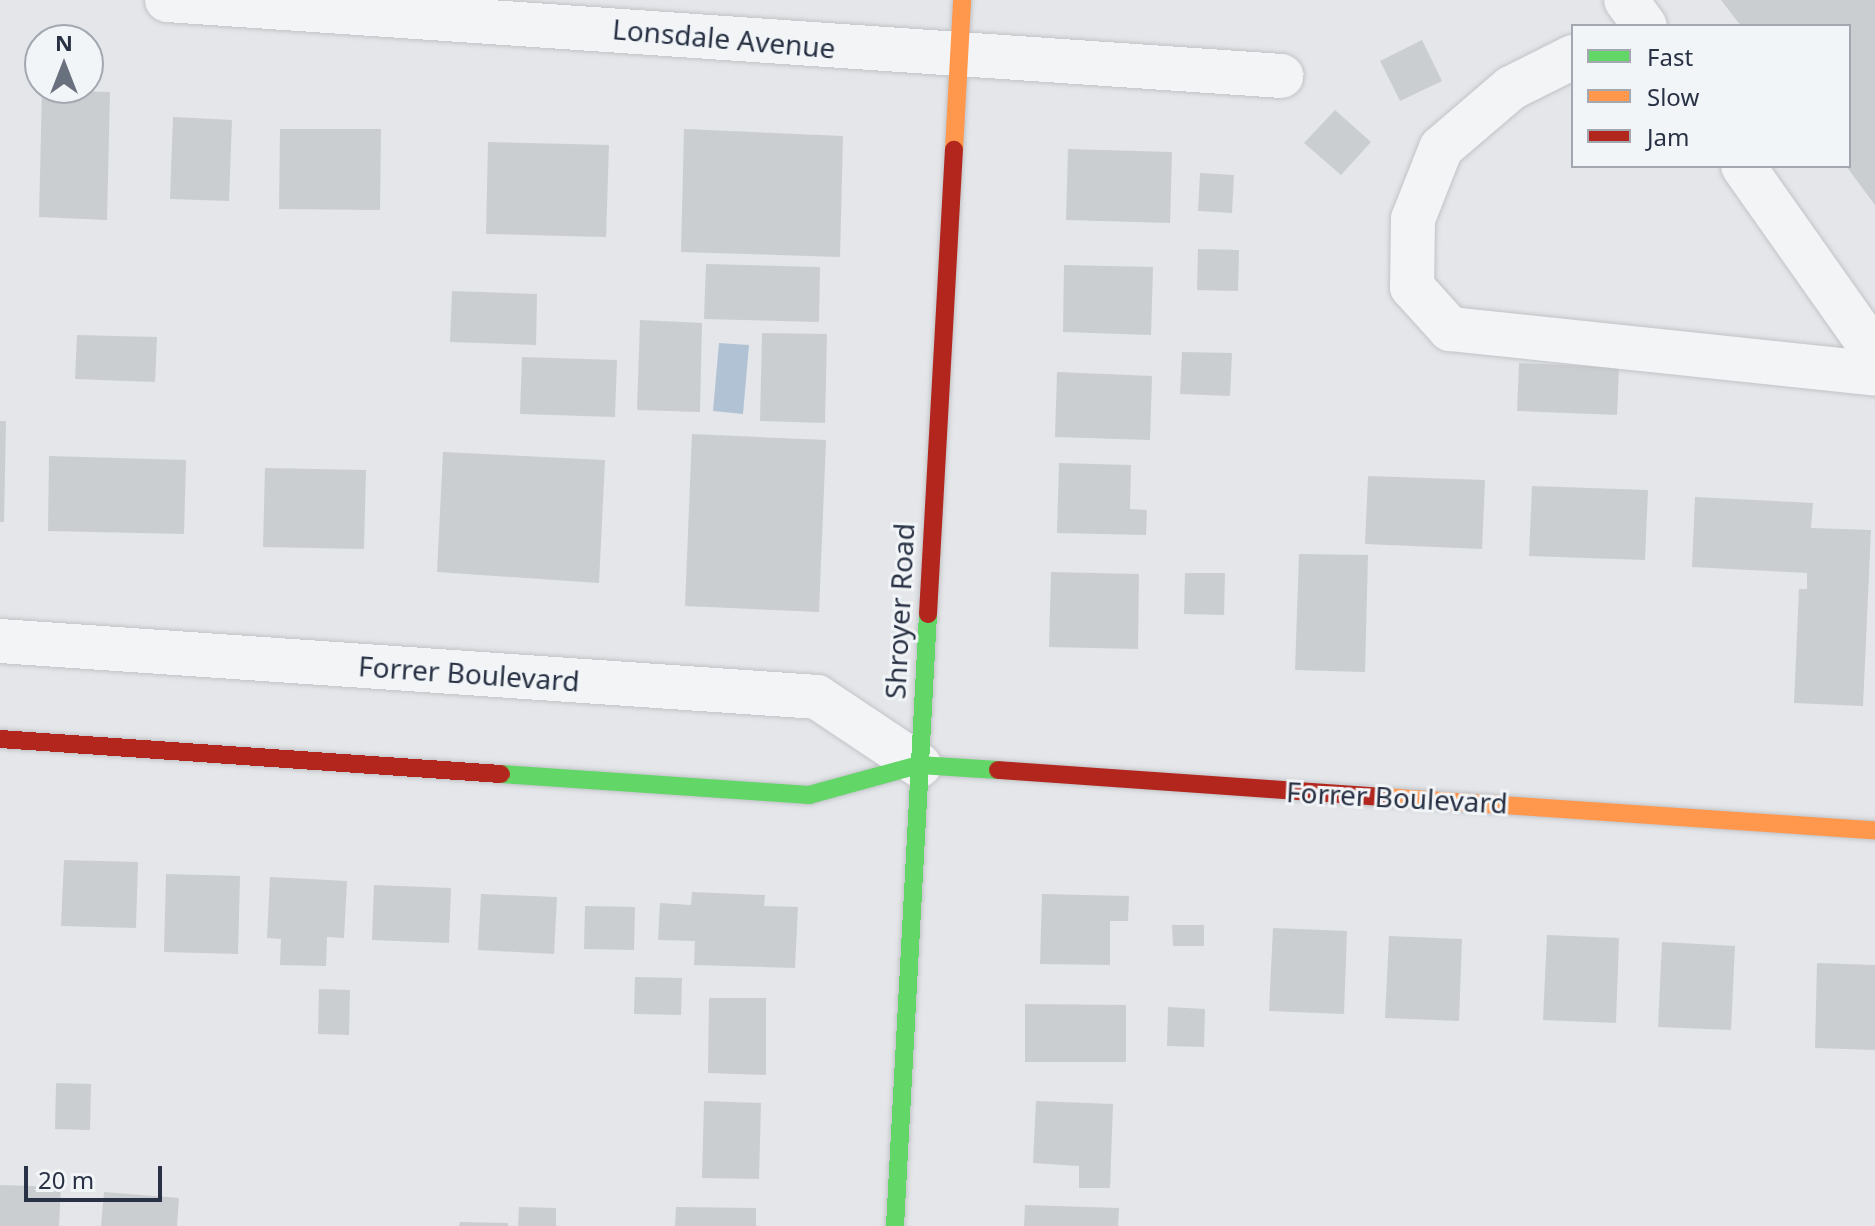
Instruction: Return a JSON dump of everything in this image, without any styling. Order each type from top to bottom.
[{"type":"street","name":"Lonsdale Avenue","points":[[167,0],[1281,76]]},
{"type":"street","name":"Shroyer Road","points":[[895,1226],[962,0]]},
{"type":"street","points":[[1571,58],[1511,88],[1441,148],[1413,219],[1412,287],[1450,329],[1875,374]]},
{"type":"street","points":[[1744,168],[1875,353]]},
{"type":"street","name":"Forrer Boulevard","points":[[0,641],[817,697],[919,765]]},
{"type":"street","name":"Forrer Boulevard","points":[[0,739],[809,795],[919,765],[1875,830]]},
{"type":"water","points":[[719,343],[749,345],[743,414],[713,411]]},
{"type":"building","points":[[1721,0],[1875,0],[1875,205],[1847,168],[1851,168],[1851,24],[1739,24]]},
{"type":"building","points":[[1422,40],[1442,81],[1400,101],[1380,61]]},
{"type":"building","points":[[104,92],[110,92],[107,220],[39,217],[42,104],[104,104]]},
{"type":"building","points":[[1335,110],[1371,142],[1341,175],[1304,143]]},
{"type":"building","points":[[173,117],[232,120],[229,201],[170,199]]},
{"type":"building","points":[[280,129],[381,129],[380,210],[279,209]]},
{"type":"building","points":[[684,129],[843,136],[840,257],[681,252]]},
{"type":"building","points":[[488,142],[609,145],[606,237],[486,234]]},
{"type":"building","points":[[1068,149],[1172,152],[1170,223],[1066,220]]},
{"type":"building","points":[[1200,173],[1234,175],[1232,213],[1198,211]]},
{"type":"building","points":[[1198,249],[1239,250],[1238,291],[1197,290]]},
{"type":"building","points":[[706,264],[820,267],[819,322],[704,319]]},
{"type":"building","points":[[1064,265],[1153,267],[1151,335],[1063,332]]},
{"type":"building","points":[[452,291],[537,294],[536,345],[450,342]]},
{"type":"building","points":[[640,320],[702,323],[700,412],[637,410]]},
{"type":"building","points":[[762,333],[827,334],[825,423],[760,421]]},
{"type":"building","points":[[77,335],[157,337],[155,382],[75,379]]},
{"type":"building","points":[[1182,352],[1232,353],[1230,396],[1180,394]]},
{"type":"building","points":[[522,357],[617,360],[615,417],[520,414]]},
{"type":"building","points":[[1519,363],[1619,367],[1617,415],[1517,411]]},
{"type":"building","points":[[1057,372],[1152,376],[1150,440],[1055,437]]},
{"type":"building","points":[[0,421],[6,421],[4,522],[0,522]]},
{"type":"building","points":[[692,434],[826,440],[819,612],[685,606]]},
{"type":"building","points":[[443,452],[605,460],[599,583],[437,572]]},
{"type":"building","points":[[49,456],[186,460],[184,534],[48,531]]},
{"type":"building","points":[[1059,463],[1131,465],[1130,509],[1147,510],[1146,535],[1057,533]]},
{"type":"building","points":[[265,468],[366,470],[364,549],[263,547]]},
{"type":"building","points":[[1368,476],[1485,480],[1482,549],[1365,544]]},
{"type":"building","points":[[1532,486],[1648,490],[1645,560],[1529,556]]},
{"type":"building","points":[[1695,497],[1813,503],[1811,528],[1871,530],[1863,706],[1794,703],[1799,589],[1807,589],[1807,573],[1692,567]]},
{"type":"building","points":[[1299,554],[1368,555],[1365,672],[1295,670]]},
{"type":"building","points":[[1051,572],[1139,574],[1138,649],[1049,647]]},
{"type":"building","points":[[1185,573],[1225,573],[1224,615],[1184,614]]},
{"type":"building","points":[[64,860],[138,862],[136,928],[61,926]]},
{"type":"building","points":[[166,874],[240,876],[238,954],[164,952]]},
{"type":"building","points":[[270,877],[347,881],[344,938],[327,937],[326,966],[280,965],[281,939],[267,938]]},
{"type":"building","points":[[374,885],[451,888],[449,943],[372,940]]},
{"type":"building","points":[[692,892],[765,895],[764,906],[798,907],[795,968],[694,965],[695,941],[658,940],[660,903],[691,905]]},
{"type":"building","points":[[481,894],[557,897],[554,954],[478,950]]},
{"type":"building","points":[[1042,894],[1129,896],[1128,921],[1110,921],[1110,965],[1040,964]]},
{"type":"building","points":[[585,906],[635,907],[634,950],[584,949]]},
{"type":"building","points":[[1172,925],[1204,925],[1204,946],[1173,946]]},
{"type":"building","points":[[1273,928],[1347,931],[1344,1014],[1269,1011]]},
{"type":"building","points":[[1547,935],[1619,938],[1616,1023],[1543,1020]]},
{"type":"building","points":[[1389,936],[1462,939],[1459,1021],[1385,1018]]},
{"type":"building","points":[[1662,942],[1735,946],[1731,1030],[1658,1027]]},
{"type":"building","points":[[1817,963],[1875,965],[1875,1050],[1815,1048]]},
{"type":"building","points":[[635,977],[682,978],[681,1015],[634,1014]]},
{"type":"building","points":[[319,989],[350,990],[349,1035],[318,1034]]},
{"type":"building","points":[[709,998],[766,998],[766,1075],[708,1073]]},
{"type":"building","points":[[1025,1004],[1126,1005],[1126,1062],[1025,1062]]},
{"type":"building","points":[[1168,1007],[1205,1009],[1204,1047],[1167,1046]]},
{"type":"building","points":[[56,1083],[91,1084],[90,1130],[55,1129]]},
{"type":"building","points":[[704,1101],[761,1103],[759,1179],[702,1178]]},
{"type":"building","points":[[1036,1101],[1113,1104],[1110,1188],[1079,1188],[1079,1166],[1033,1163]]},
{"type":"building","points":[[0,1185],[61,1187],[59,1226],[0,1226]]},
{"type":"building","points":[[104,1192],[179,1198],[177,1226],[101,1226]]},
{"type":"building","points":[[1025,1205],[1119,1208],[1118,1226],[1024,1226]]},
{"type":"building","points":[[519,1207],[556,1208],[556,1226],[518,1226]]},
{"type":"building","points":[[676,1207],[756,1208],[756,1226],[675,1226]]},
{"type":"building","points":[[460,1222],[508,1223],[508,1226],[459,1226]]},
{"type":"traffic: fast","points":[[895,1226],[928,614]]},
{"type":"traffic: fast","points":[[501,774],[809,795],[919,765],[998,770]]},
{"type":"traffic: slow","points":[[954,150],[962,0]]},
{"type":"traffic: slow","points":[[1385,797],[1875,830]]},
{"type":"traffic: jam","points":[[928,614],[954,150]]},
{"type":"traffic: jam","points":[[0,739],[501,774]]},
{"type":"traffic: jam","points":[[998,770],[1385,797]]}]
